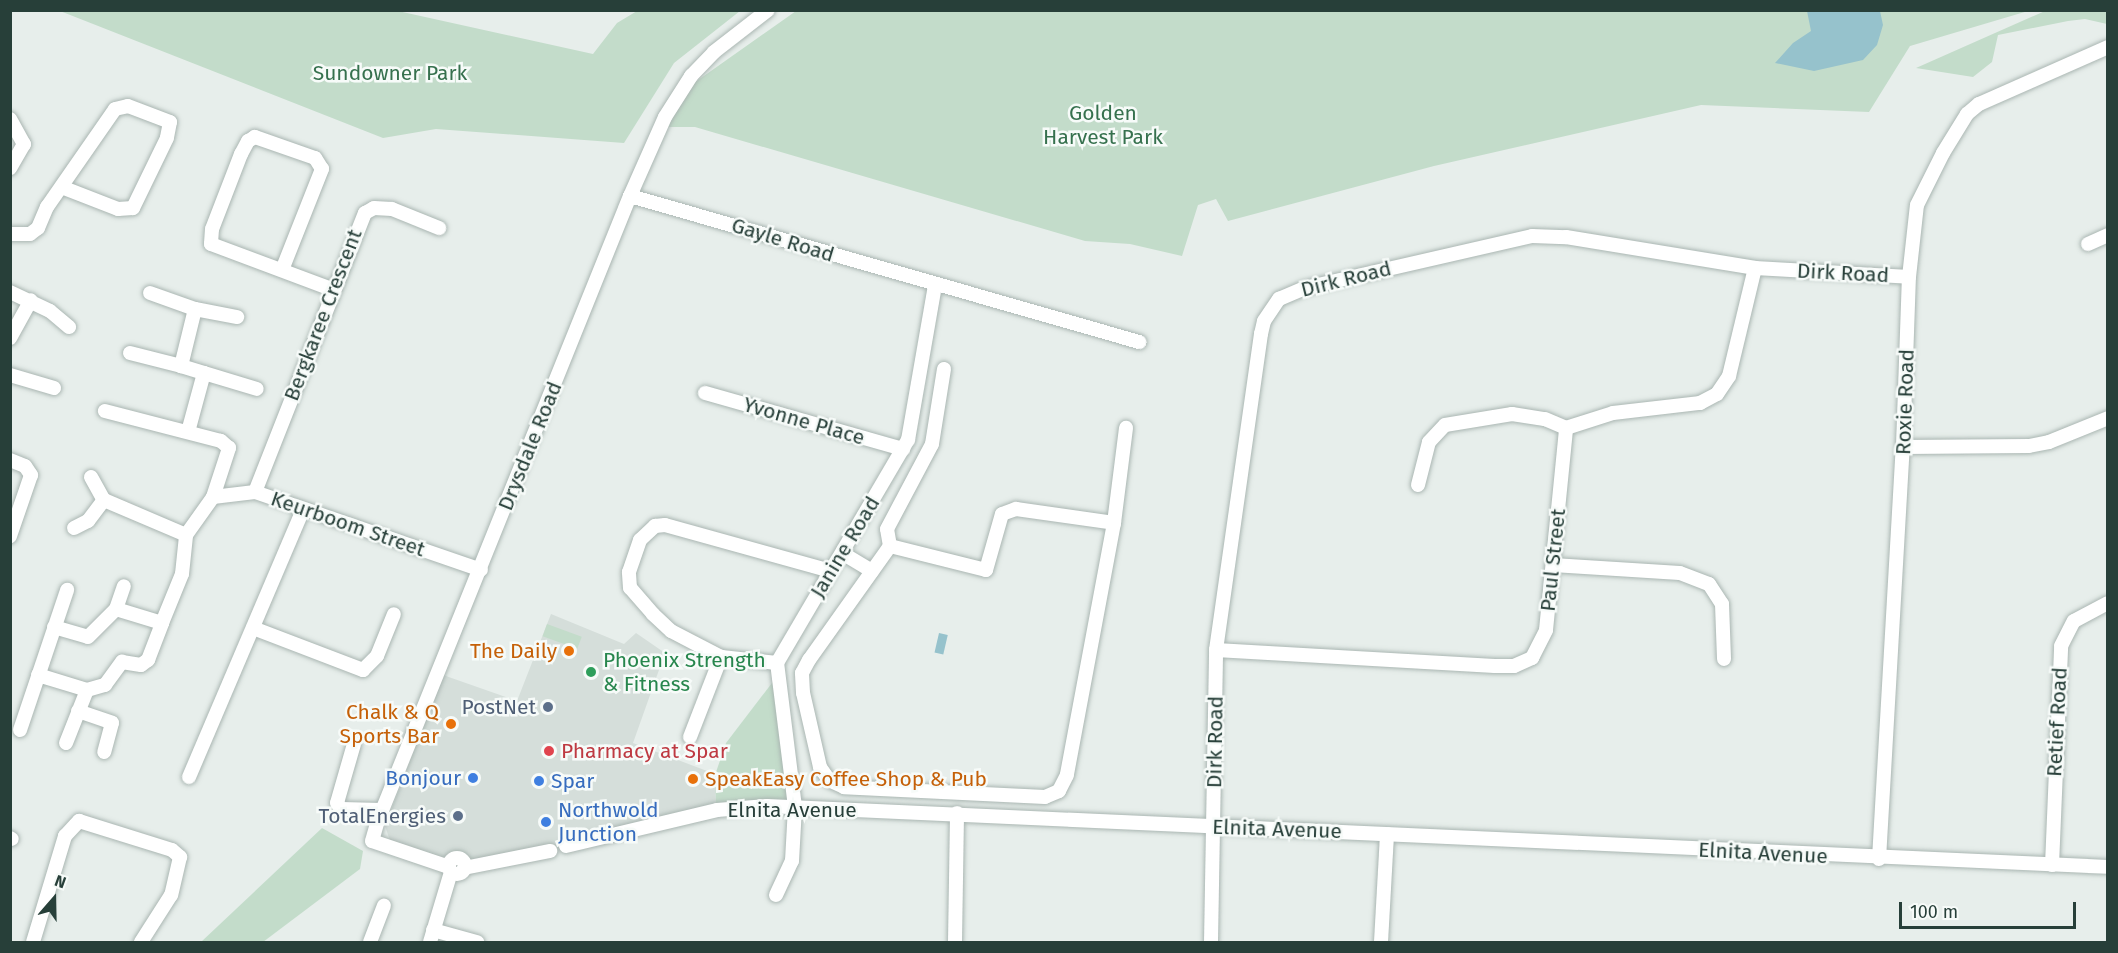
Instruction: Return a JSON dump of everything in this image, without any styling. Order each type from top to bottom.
[{"type":"street","name":"Drysdale Road","points":[[455,869],[372,841],[382,810],[481,570],[630,196],[665,117],[691,76],[714,52],[768,10]]},
{"type":"street","name":"Roxie Road","points":[[1879,859],[1903,447],[1909,277],[1922,189],[1967,114],[1979,104],[2108,47]]},
{"type":"street","points":[[10,234],[25,236],[35,231],[53,199],[64,188],[108,116],[118,107],[129,106],[170,122],[167,138],[133,208],[118,209],[64,188]]},
{"type":"street","points":[[10,119],[24,144],[10,168]]},
{"type":"street","points":[[282,270],[322,169],[315,158],[255,137],[248,141],[242,154],[209,240],[222,250],[334,290]]},
{"type":"street","name":"Gayle Road","points":[[630,196],[1139,342]]},
{"type":"street","name":"Bergkaree Crescent","points":[[255,492],[360,221],[374,208],[392,209],[439,228]]},
{"type":"street","points":[[2088,244],[2108,235]]},
{"type":"street","name":"Dirk Road","points":[[1211,942],[1216,650],[1261,334],[1264,321],[1279,299],[1316,285],[1532,236],[1566,237],[1755,268],[1909,277]]},
{"type":"street","points":[[1418,485],[1429,442],[1445,425],[1512,414],[1566,428],[1613,413],[1700,403],[1717,394],[1730,376],[1755,268]]},
{"type":"street","name":"Janine Road","points":[[777,663],[903,449],[915,415],[935,285]]},
{"type":"street","points":[[10,292],[31,300],[69,327]]},
{"type":"street","points":[[150,293],[195,309],[237,317]]},
{"type":"street","points":[[10,338],[31,300]]},
{"type":"street","points":[[182,366],[195,309]]},
{"type":"street","points":[[130,353],[257,389]]},
{"type":"street","points":[[944,369],[932,444],[887,529],[890,546],[802,673],[802,693],[823,774],[844,787],[1045,797],[1059,791],[1067,775],[1114,523],[1126,428]]},
{"type":"street","points":[[188,432],[204,374]]},
{"type":"street","points":[[10,375],[54,388]]},
{"type":"street","name":"Yvonne Place","points":[[705,393],[903,449]]},
{"type":"street","points":[[38,675],[87,690],[109,682],[125,660],[146,663],[182,574],[186,535],[213,497],[229,447],[188,432],[105,411]]},
{"type":"street","points":[[1903,447],[2030,446],[2049,442],[2108,418]]},
{"type":"street","name":"Paul Street","points":[[1216,650],[1514,666],[1532,658],[1541,647],[1553,565],[1566,428]]},
{"type":"street","points":[[10,460],[24,466],[31,475],[10,536]]},
{"type":"street","points":[[91,477],[104,500],[186,535]]},
{"type":"street","name":"Keurboom Street","points":[[213,497],[255,492],[481,570]]},
{"type":"street","points":[[74,528],[88,521],[104,500]]},
{"type":"street","points":[[890,546],[986,570],[1004,511],[1016,509],[1114,523]]},
{"type":"street","points":[[189,777],[303,510]]},
{"type":"street","points":[[776,895],[792,861],[795,807],[777,663],[721,657],[671,631],[630,588],[629,572],[646,532],[665,525],[831,571]]},
{"type":"street","points":[[842,553],[872,571]]},
{"type":"street","points":[[1553,565],[1680,573],[1709,584],[1722,604],[1724,659]]},
{"type":"street","points":[[54,627],[88,637],[116,609],[124,586]]},
{"type":"street","points":[[20,730],[67,590]]},
{"type":"street","name":"Retief Road","points":[[2052,865],[2061,646],[2074,621],[2108,603]]},
{"type":"street","points":[[116,609],[162,623]]},
{"type":"street","points":[[253,628],[363,670],[377,656],[394,614]]},
{"type":"street","points":[[690,737],[721,657]]},
{"type":"street","points":[[66,742],[87,690]]},
{"type":"street","points":[[78,711],[112,723],[104,752]]},
{"type":"street","points":[[354,744],[337,803],[341,809],[382,810]]},
{"type":"street","name":"Elnita Avenue","points":[[455,869],[550,850],[560,856],[566,846],[717,810],[795,807],[1879,859],[2108,867]]},
{"type":"street","points":[[955,942],[957,813]]},
{"type":"street","points":[[33,942],[65,836],[79,821],[172,850],[180,857],[171,895],[141,942]]},
{"type":"street","points":[[1381,942],[1387,834]]},
{"type":"street","points":[[455,869],[431,936],[477,942]]},
{"type":"street","points":[[370,942],[384,906]]},
{"type":"shaded area","name":"Northwold Junction","points":[[551,614],[624,644],[636,633],[665,653],[633,743],[715,774],[716,807],[448,873],[395,855],[385,826],[443,675],[517,701]]},
{"type":"green space","name":"Sundowner Park","points":[[60,11],[398,11],[593,54],[617,23],[637,11],[740,11],[674,63],[624,143],[436,129],[383,138]]},
{"type":"green space","name":"Golden Harvest Park","points":[[796,11],[2028,11],[1910,46],[1869,112],[1701,105],[1434,166],[1228,221],[1216,199],[1198,205],[1182,256],[1130,244],[1085,241],[695,127],[667,127],[694,83]]},
{"type":"green space","points":[[2045,11],[2107,11],[2107,24],[2085,19],[1998,35],[1992,62],[1973,77],[1916,68]]},
{"type":"green space","points":[[547,624],[582,637],[577,649],[543,636]]},
{"type":"green space","points":[[775,679],[792,804],[716,807],[715,775],[726,743]]},
{"type":"green space","points":[[322,828],[363,851],[360,869],[263,942],[201,942]]},
{"type":"water","points":[[1807,11],[1880,11],[1883,25],[1877,45],[1863,60],[1814,71],[1775,63],[1793,43],[1811,31]]},
{"type":"water","points":[[939,633],[948,635],[943,655],[935,652]]},
{"type":"place","name":"The Daily","points":[[569,651]]},
{"type":"place","name":"Phoenix Strength & Fitness","points":[[591,672]]},
{"type":"place","name":"PostNet","points":[[548,707]]},
{"type":"place","name":"Chalk & Q Sports Bar","points":[[451,724]]},
{"type":"place","name":"Pharmacy at Spar","points":[[549,751]]},
{"type":"place","name":"Bonjour","points":[[473,778]]},
{"type":"place","name":"SpeakEasy Coffee Shop & Pub","points":[[693,779]]},
{"type":"place","name":"Spar","points":[[539,781]]},
{"type":"place","name":"TotalEnergies","points":[[458,816]]},
{"type":"place","name":"Northwold Junction","points":[[546,822]]}]
